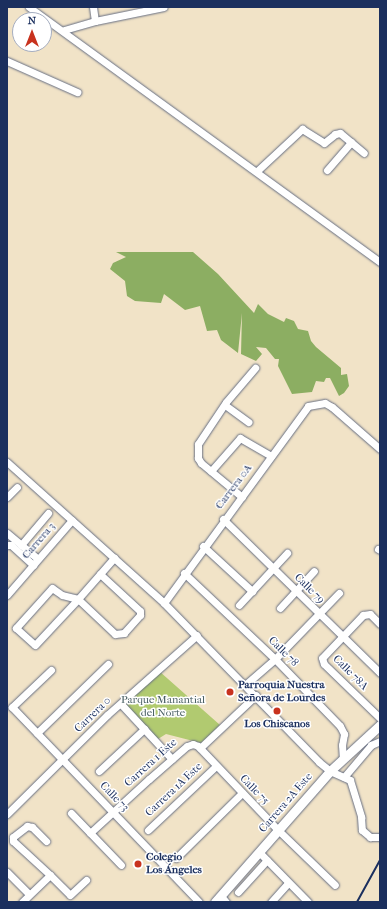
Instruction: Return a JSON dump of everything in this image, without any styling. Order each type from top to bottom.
[{"type":"street","points":[[29,7],[64,30],[380,262]]},
{"type":"street","points":[[93,7],[95,21]]},
{"type":"street","points":[[64,30],[95,21],[162,8]]},
{"type":"street","points":[[7,61],[77,92]]},
{"type":"street","points":[[257,171],[301,130],[322,142],[339,133],[364,153]]},
{"type":"street","points":[[327,170],[351,142]]},
{"type":"street","points":[[242,497],[210,471],[198,458],[198,444],[224,405],[254,368]]},
{"type":"street","name":"Carrera 0A","points":[[164,603],[203,546],[242,497],[308,406],[325,404],[332,407],[380,449]]},
{"type":"street","points":[[224,405],[248,422]]},
{"type":"street","points":[[210,471],[240,438],[271,456]]},
{"type":"street","points":[[7,462],[164,603],[330,771],[344,777],[353,785],[362,830],[370,837],[380,837]]},
{"type":"street","points":[[7,497],[17,487]]},
{"type":"street","points":[[21,545],[48,513]]},
{"type":"street","name":"Calle 79","points":[[223,519],[380,673]]},
{"type":"street","name":"Carrera 3","points":[[7,595],[72,520]]},
{"type":"street","points":[[7,533],[21,545],[36,562]]},
{"type":"street","points":[[7,545],[11,545],[36,562]]},
{"type":"street","points":[[203,546],[252,591]]},
{"type":"street","points":[[239,605],[287,553]]},
{"type":"street","points":[[100,574],[140,611],[140,615],[119,635],[78,598],[62,595],[52,588],[16,628],[35,645],[78,598],[100,574],[114,558]]},
{"type":"street","name":"Calle 78","points":[[184,572],[275,659],[344,730],[342,745],[344,759]]},
{"type":"street","points":[[280,608],[295,590],[314,572]]},
{"type":"street","points":[[245,686],[275,659],[339,593]]},
{"type":"street","points":[[342,637],[366,613],[380,624]]},
{"type":"street","name":"Carrera 0","points":[[7,814],[121,704],[197,635]]},
{"type":"street","name":"Calle 78A","points":[[342,637],[322,660],[379,715]]},
{"type":"street","points":[[37,733],[108,664]]},
{"type":"street","name":"Calle 73","points":[[51,670],[12,707],[199,902]]},
{"type":"street","points":[[200,748],[256,696]]},
{"type":"street","points":[[121,704],[172,759]]},
{"type":"street","name":"Carrera 2A Este","points":[[221,900],[278,830],[330,771],[380,725]]},
{"type":"street","points":[[99,771],[144,728]]},
{"type":"street","points":[[344,777],[371,745],[380,742]]},
{"type":"street","name":"Calle 75","points":[[193,744],[200,748],[278,830],[335,885]]},
{"type":"street","name":"Carrera 1 Este","points":[[90,833],[187,746],[193,744]]},
{"type":"street","name":"Carrera 1A Este","points":[[148,830],[216,766]]},
{"type":"street","points":[[176,858],[242,793]]},
{"type":"street","points":[[71,813],[120,865]]},
{"type":"street","points":[[46,841],[32,827],[26,826],[13,837],[13,841],[70,895],[86,880]]},
{"type":"street","points":[[260,852],[307,902]]},
{"type":"street","points":[[238,892],[267,860]]},
{"type":"street","points":[[7,872],[29,894]]},
{"type":"street","points":[[22,902],[50,875]]},
{"type":"street","points":[[271,902],[288,883]]},
{"type":"green space","points":[[116,252],[193,252],[218,274],[254,313],[258,304],[268,314],[284,322],[286,318],[294,321],[298,329],[308,331],[311,341],[316,347],[341,368],[341,375],[347,374],[349,386],[344,393],[339,396],[330,378],[326,378],[324,382],[316,381],[312,392],[292,394],[278,366],[279,359],[275,359],[266,348],[256,347],[262,354],[256,361],[241,354],[242,313],[238,353],[221,340],[217,330],[207,331],[200,306],[185,310],[164,294],[161,303],[135,301],[127,296],[125,281],[110,269],[113,263],[126,257]]},
{"type":"green space","name":"Parque Manantial del Norte","points":[[159,671],[220,725],[201,743],[166,734],[158,739],[125,704]]},
{"type":"railway","points":[[357,902],[380,860]]},
{"type":"place","name":"Parroquia Nuestra Señora de Lourdes","points":[[230,692]]},
{"type":"place","name":"Los Chiscanos","points":[[277,711]]},
{"type":"place","name":"Colegio Los Ángeles","points":[[138,864]]}]
